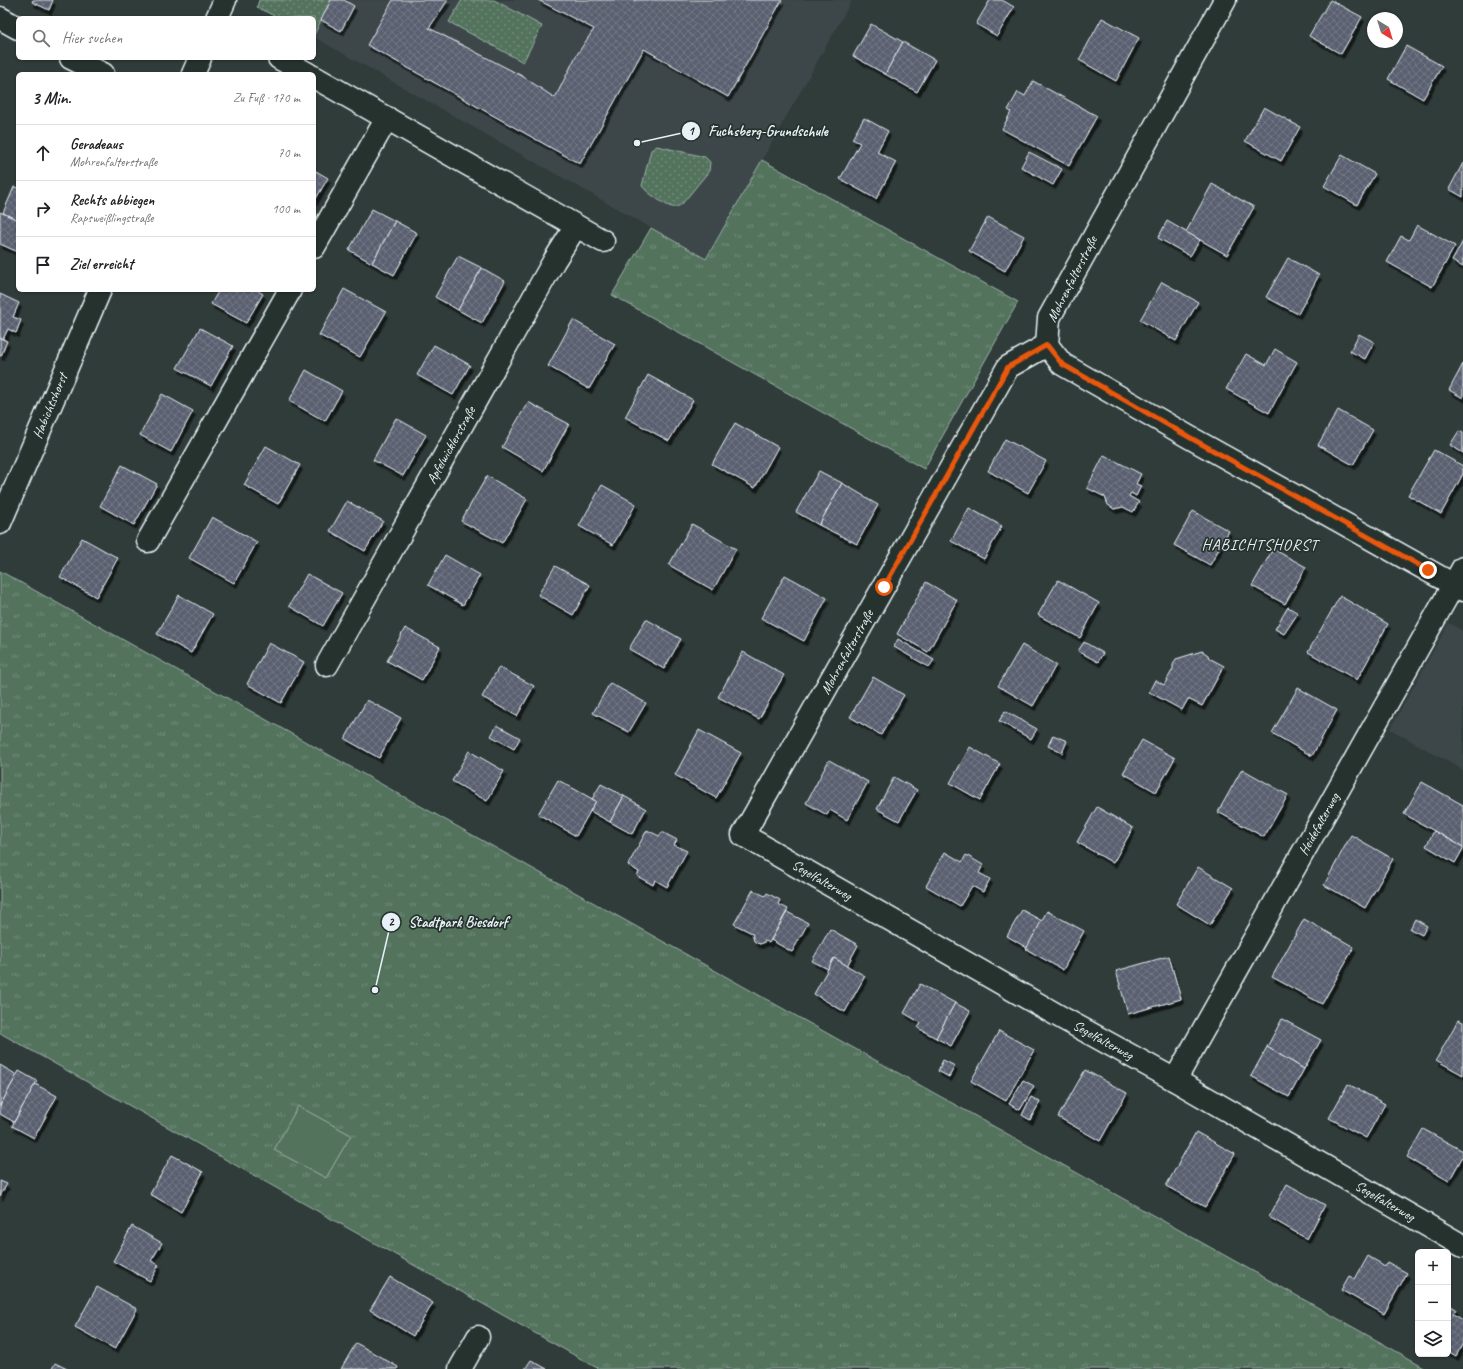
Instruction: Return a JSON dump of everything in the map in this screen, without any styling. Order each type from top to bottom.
[{"type":"street","points":[[218,16],[224,0]]},
{"type":"street","name":"Mohrenfalterstraße","points":[[743,835],[1008,367],[1047,345],[1049,318],[1225,0]]},
{"type":"street","points":[[0,18],[16,27]]},
{"type":"street","points":[[75,60],[99,72]]},
{"type":"street","points":[[194,72],[199,60]]},
{"type":"street","points":[[283,60],[304,72]]},
{"type":"street","points":[[316,78],[603,241]]},
{"type":"street","points":[[316,243],[387,118]]},
{"type":"street","name":"Apfelwicklerstraße","points":[[327,665],[554,261],[576,226]]},
{"type":"street","name":"Habichtshorst","points":[[0,523],[99,292]]},
{"type":"street","points":[[148,540],[289,292]]},
{"type":"street","points":[[1047,345],[1062,364],[1208,448],[1460,581]]},
{"type":"street","name":"Heidefalterweg","points":[[1175,1080],[1460,581]]},
{"type":"street","name":"Segelfalterweg","points":[[743,835],[1057,1015],[1175,1080],[1463,1246]]},
{"type":"street","points":[[460,1369],[478,1337]]},
{"type":"shaded area","points":[[329,0],[852,0],[706,259],[316,38],[316,32]]},
{"type":"shaded area","points":[[1449,623],[1463,631],[1463,770],[1390,729]]},
{"type":"green space","points":[[259,0],[331,0],[316,31],[316,16],[274,16],[257,7]]},
{"type":"green space","points":[[462,0],[494,0],[542,26],[523,62],[449,22]]},
{"type":"green space","points":[[657,146],[705,157],[710,162],[709,171],[682,204],[677,207],[672,207],[665,204],[642,186],[651,150]]},
{"type":"green space","points":[[762,160],[1018,302],[924,469],[612,295],[651,228],[706,259]]},
{"type":"green space","points":[[0,571],[1428,1369],[599,1369],[0,1033]]},
{"type":"green space","points":[[298,1106],[351,1135],[326,1178],[274,1150]]},
{"type":"building","points":[[33,0],[53,0],[49,10],[32,2]]},
{"type":"building","points":[[331,0],[344,0],[354,6],[341,31],[321,20]]},
{"type":"building","points":[[393,0],[448,0],[429,28],[522,76],[555,98],[576,56],[594,29],[538,0],[782,0],[728,97],[644,49],[580,164],[367,45]]},
{"type":"building","points":[[990,0],[1002,0],[1014,7],[997,36],[976,24]]},
{"type":"building","points":[[1330,0],[1362,17],[1341,54],[1309,36]]},
{"type":"building","points":[[1102,18],[1139,38],[1116,81],[1079,60]]},
{"type":"building","points":[[871,24],[903,42],[885,74],[853,56]]},
{"type":"building","points":[[903,42],[935,60],[917,92],[885,74]]},
{"type":"building","points":[[1406,46],[1442,66],[1423,99],[1388,79]]},
{"type":"building","points":[[1033,81],[1097,116],[1069,166],[1002,129],[1011,112],[1008,110],[1018,92],[1025,96]]},
{"type":"building","points":[[1264,107],[1300,127],[1281,161],[1245,141]]},
{"type":"building","points":[[864,118],[888,131],[877,152],[896,162],[876,199],[840,179],[860,143],[852,139]]},
{"type":"building","points":[[1029,152],[1062,169],[1053,185],[1021,167]]},
{"type":"building","points":[[1342,155],[1375,174],[1357,205],[1324,186]]},
{"type":"building","points":[[1463,163],[1463,197],[1449,189]]},
{"type":"building","points":[[316,171],[328,178],[316,199]]},
{"type":"building","points":[[1212,184],[1254,207],[1227,255],[1186,232]]},
{"type":"building","points":[[14,187],[16,188],[16,219],[3,213]]},
{"type":"building","points":[[372,209],[395,221],[372,263],[349,250]]},
{"type":"building","points":[[0,212],[16,219],[16,251],[0,244]]},
{"type":"building","points":[[988,217],[1024,236],[1005,271],[969,251]]},
{"type":"building","points":[[395,221],[417,233],[394,275],[372,263]]},
{"type":"building","points":[[1167,221],[1200,240],[1190,256],[1158,238]]},
{"type":"building","points":[[1417,225],[1455,246],[1432,287],[1387,262],[1401,236],[1409,240]]},
{"type":"building","points":[[1463,241],[1463,267],[1452,261]]},
{"type":"building","points":[[458,256],[482,268],[458,310],[435,297]]},
{"type":"building","points":[[1288,258],[1319,275],[1298,314],[1266,297]]},
{"type":"building","points":[[482,268],[505,281],[482,323],[458,310]]},
{"type":"building","points":[[1162,282],[1198,302],[1176,341],[1140,320]]},
{"type":"building","points":[[344,289],[386,312],[360,357],[319,335]]},
{"type":"building","points":[[218,292],[260,292],[263,294],[246,323],[211,304]]},
{"type":"building","points":[[0,294],[19,303],[13,317],[21,320],[16,333],[8,329],[3,339],[0,338]]},
{"type":"building","points":[[573,320],[615,344],[589,389],[548,366]]},
{"type":"building","points":[[200,328],[233,346],[211,386],[177,368]]},
{"type":"building","points":[[1359,334],[1374,342],[1365,359],[1350,351]]},
{"type":"building","points":[[0,338],[7,341],[1,356],[0,356]]},
{"type":"building","points":[[434,345],[470,365],[453,395],[417,375]]},
{"type":"building","points":[[1275,349],[1297,362],[1269,413],[1226,389],[1246,354],[1266,365]]},
{"type":"building","points":[[1463,364],[1463,398],[1449,390]]},
{"type":"building","points":[[306,370],[342,391],[325,421],[289,401]]},
{"type":"building","points":[[648,375],[693,400],[669,441],[625,417]]},
{"type":"building","points":[[162,394],[193,411],[171,452],[140,435]]},
{"type":"building","points":[[528,402],[569,424],[543,471],[502,447]]},
{"type":"building","points":[[1338,410],[1373,430],[1353,465],[1318,445]]},
{"type":"building","points":[[396,418],[426,435],[403,476],[373,460]]},
{"type":"building","points":[[735,423],[778,447],[755,488],[712,464]]},
{"type":"building","points":[[1459,431],[1463,433],[1463,453],[1450,445]]},
{"type":"building","points":[[1005,439],[1046,461],[1028,493],[988,471]]},
{"type":"building","points":[[266,446],[300,465],[278,504],[244,485]]},
{"type":"building","points":[[1434,450],[1463,466],[1463,474],[1441,514],[1408,495]]},
{"type":"building","points":[[1104,455],[1141,474],[1136,484],[1141,486],[1136,496],[1131,493],[1129,496],[1139,502],[1133,512],[1123,507],[1114,509],[1108,505],[1105,497],[1087,488]]},
{"type":"building","points":[[122,465],[157,484],[134,525],[100,506]]},
{"type":"building","points":[[819,471],[842,483],[819,525],[796,512]]},
{"type":"building","points":[[487,476],[527,499],[502,543],[461,521]]},
{"type":"building","points":[[842,483],[878,505],[857,544],[819,525]]},
{"type":"building","points":[[602,485],[636,504],[613,545],[579,526]]},
{"type":"building","points":[[347,501],[383,521],[365,551],[330,531]]},
{"type":"building","points":[[969,508],[1002,526],[984,559],[951,541]]},
{"type":"building","points":[[1193,511],[1229,531],[1210,565],[1174,545]]},
{"type":"building","points":[[212,517],[257,542],[234,583],[189,558]]},
{"type":"building","points":[[692,524],[736,549],[713,590],[669,565]]},
{"type":"building","points":[[82,538],[118,558],[96,597],[60,577]]},
{"type":"building","points":[[1273,549],[1306,567],[1285,604],[1252,586]]},
{"type":"building","points":[[445,555],[480,575],[463,605],[428,585]]},
{"type":"building","points":[[555,566],[590,585],[573,615],[538,595]]},
{"type":"building","points":[[307,574],[342,593],[323,626],[289,606]]},
{"type":"building","points":[[785,575],[827,598],[804,641],[761,618]]},
{"type":"building","points":[[1058,580],[1099,603],[1080,638],[1038,615]]},
{"type":"building","points":[[926,582],[957,600],[928,652],[897,634]]},
{"type":"building","points":[[179,595],[213,614],[191,653],[157,634]]},
{"type":"building","points":[[1340,596],[1388,624],[1357,680],[1308,652]]},
{"type":"building","points":[[1288,607],[1298,613],[1284,634],[1275,629]]},
{"type":"building","points":[[646,619],[681,639],[664,669],[629,649]]},
{"type":"building","points":[[405,628],[440,647],[422,680],[387,661]]},
{"type":"building","points":[[898,639],[934,660],[929,667],[894,647]]},
{"type":"building","points":[[1084,642],[1103,653],[1098,662],[1078,651]]},
{"type":"building","points":[[269,643],[304,662],[281,703],[247,684]]},
{"type":"building","points":[[1022,645],[1056,665],[1033,706],[998,686]]},
{"type":"building","points":[[1202,651],[1208,655],[1209,658],[1224,666],[1202,706],[1188,699],[1182,710],[1149,692],[1155,680],[1164,685],[1173,669],[1176,659]]},
{"type":"building","points":[[743,652],[784,675],[759,719],[718,697]]},
{"type":"building","points":[[499,667],[534,686],[517,716],[482,697]]},
{"type":"building","points":[[873,677],[904,695],[881,735],[850,717]]},
{"type":"building","points":[[610,683],[646,703],[629,732],[593,713]]},
{"type":"building","points":[[1298,688],[1337,710],[1312,756],[1272,733]]},
{"type":"building","points":[[367,700],[401,718],[379,758],[345,739]]},
{"type":"building","points":[[1005,711],[1037,729],[1031,739],[999,721]]},
{"type":"building","points":[[497,725],[520,738],[514,749],[491,736]]},
{"type":"building","points":[[699,730],[741,753],[716,798],[675,775]]},
{"type":"building","points":[[1053,735],[1067,741],[1062,753],[1048,746]]},
{"type":"building","points":[[1142,740],[1175,758],[1156,792],[1123,773]]},
{"type":"building","points":[[970,747],[1000,764],[980,800],[950,783]]},
{"type":"building","points":[[469,751],[504,771],[487,801],[452,781]]},
{"type":"building","points":[[829,760],[868,782],[847,820],[830,810],[827,815],[806,803]]},
{"type":"building","points":[[1242,769],[1288,795],[1264,837],[1218,812]]},
{"type":"building","points":[[894,777],[917,790],[899,821],[877,809]]},
{"type":"building","points":[[558,780],[596,801],[576,836],[538,814]]},
{"type":"building","points":[[1422,782],[1463,805],[1463,847],[1404,814]]},
{"type":"building","points":[[601,784],[624,796],[610,822],[590,811],[596,801],[592,799]]},
{"type":"building","points":[[624,796],[646,809],[632,834],[610,822]]},
{"type":"building","points":[[1097,807],[1133,828],[1113,863],[1077,842]]},
{"type":"building","points":[[647,830],[659,836],[662,832],[677,840],[674,845],[687,851],[667,887],[655,880],[653,885],[637,876],[639,872],[628,865]]},
{"type":"building","points":[[1434,831],[1463,847],[1455,863],[1426,846]]},
{"type":"building","points":[[1351,835],[1393,859],[1365,908],[1324,885]]},
{"type":"building","points":[[945,852],[962,862],[966,855],[983,865],[979,873],[990,879],[983,892],[972,886],[960,906],[926,886]]},
{"type":"building","points":[[1198,867],[1233,888],[1210,925],[1176,904]]},
{"type":"building","points":[[753,890],[765,896],[767,893],[780,900],[778,904],[788,909],[769,943],[766,941],[760,944],[757,943],[754,941],[752,933],[734,924]]},
{"type":"building","points":[[1022,910],[1042,921],[1027,948],[1007,936]]},
{"type":"building","points":[[1047,911],[1084,931],[1063,970],[1026,949]]},
{"type":"building","points":[[787,912],[808,923],[792,952],[771,940]]},
{"type":"building","points":[[1304,919],[1354,947],[1322,1004],[1272,977]]},
{"type":"building","points":[[1415,919],[1427,926],[1422,935],[1410,929]]},
{"type":"building","points":[[830,929],[858,945],[847,966],[834,958],[828,969],[812,961]]},
{"type":"building","points":[[1169,956],[1181,999],[1128,1014],[1116,971]]},
{"type":"building","points":[[834,958],[865,976],[845,1012],[814,994]]},
{"type":"building","points":[[920,984],[955,1003],[936,1038],[918,1028],[921,1023],[904,1013]]},
{"type":"building","points":[[955,1003],[970,1011],[951,1046],[936,1038]]},
{"type":"building","points":[[1282,1019],[1321,1040],[1304,1069],[1267,1047]]},
{"type":"building","points":[[1458,1020],[1463,1022],[1463,1075],[1436,1060]]},
{"type":"building","points":[[999,1031],[1034,1050],[1006,1101],[971,1081]]},
{"type":"building","points":[[1267,1047],[1304,1069],[1289,1097],[1251,1076]]},
{"type":"building","points":[[943,1060],[955,1066],[949,1077],[938,1071]]},
{"type":"building","points":[[0,1065],[17,1075],[0,1106]]},
{"type":"building","points":[[1085,1070],[1127,1093],[1100,1141],[1058,1117]]},
{"type":"building","points":[[19,1071],[37,1081],[14,1122],[0,1114],[0,1106]]},
{"type":"building","points":[[1023,1080],[1034,1086],[1020,1110],[1009,1104]]},
{"type":"building","points":[[35,1084],[57,1096],[34,1138],[12,1126]]},
{"type":"building","points":[[1348,1084],[1385,1104],[1366,1138],[1329,1118]]},
{"type":"building","points":[[1031,1097],[1040,1102],[1030,1120],[1022,1115]]},
{"type":"building","points":[[1423,1129],[1463,1151],[1463,1156],[1449,1181],[1407,1157]]},
{"type":"building","points":[[1196,1132],[1235,1154],[1205,1207],[1166,1186]]},
{"type":"building","points":[[172,1155],[203,1172],[181,1212],[150,1194]]},
{"type":"building","points":[[0,1181],[7,1184],[0,1196]]},
{"type":"building","points":[[1287,1184],[1325,1205],[1307,1239],[1269,1217]]},
{"type":"building","points":[[132,1226],[162,1243],[151,1261],[159,1265],[150,1281],[113,1261]]},
{"type":"building","points":[[1368,1256],[1385,1266],[1387,1262],[1407,1273],[1384,1314],[1341,1290],[1349,1276],[1355,1279]]},
{"type":"building","points":[[390,1277],[433,1303],[413,1336],[370,1310]]},
{"type":"building","points":[[97,1287],[137,1309],[115,1349],[75,1327]]},
{"type":"building","points":[[1451,1306],[1456,1309],[1453,1314],[1463,1320],[1463,1343],[1456,1356],[1451,1353]]},
{"type":"building","points":[[356,1343],[398,1367],[397,1369],[341,1369]]},
{"type":"building","points":[[531,1360],[547,1369],[525,1369]]},
{"type":"building","points":[[55,1363],[67,1369],[52,1369]]},
{"type":"place","name":"Fuchsberg-Grundschule","points":[[637,143]]},
{"type":"place","name":"Stadtpark Biesdorf","points":[[375,990]]},
{"type":"district","name":"HABICHTSHORST","points":[[1260,545]]},
{"type":"route","points":[[884,587],[1008,367],[1047,345],[1062,364],[1267,481],[1428,570]]}]
